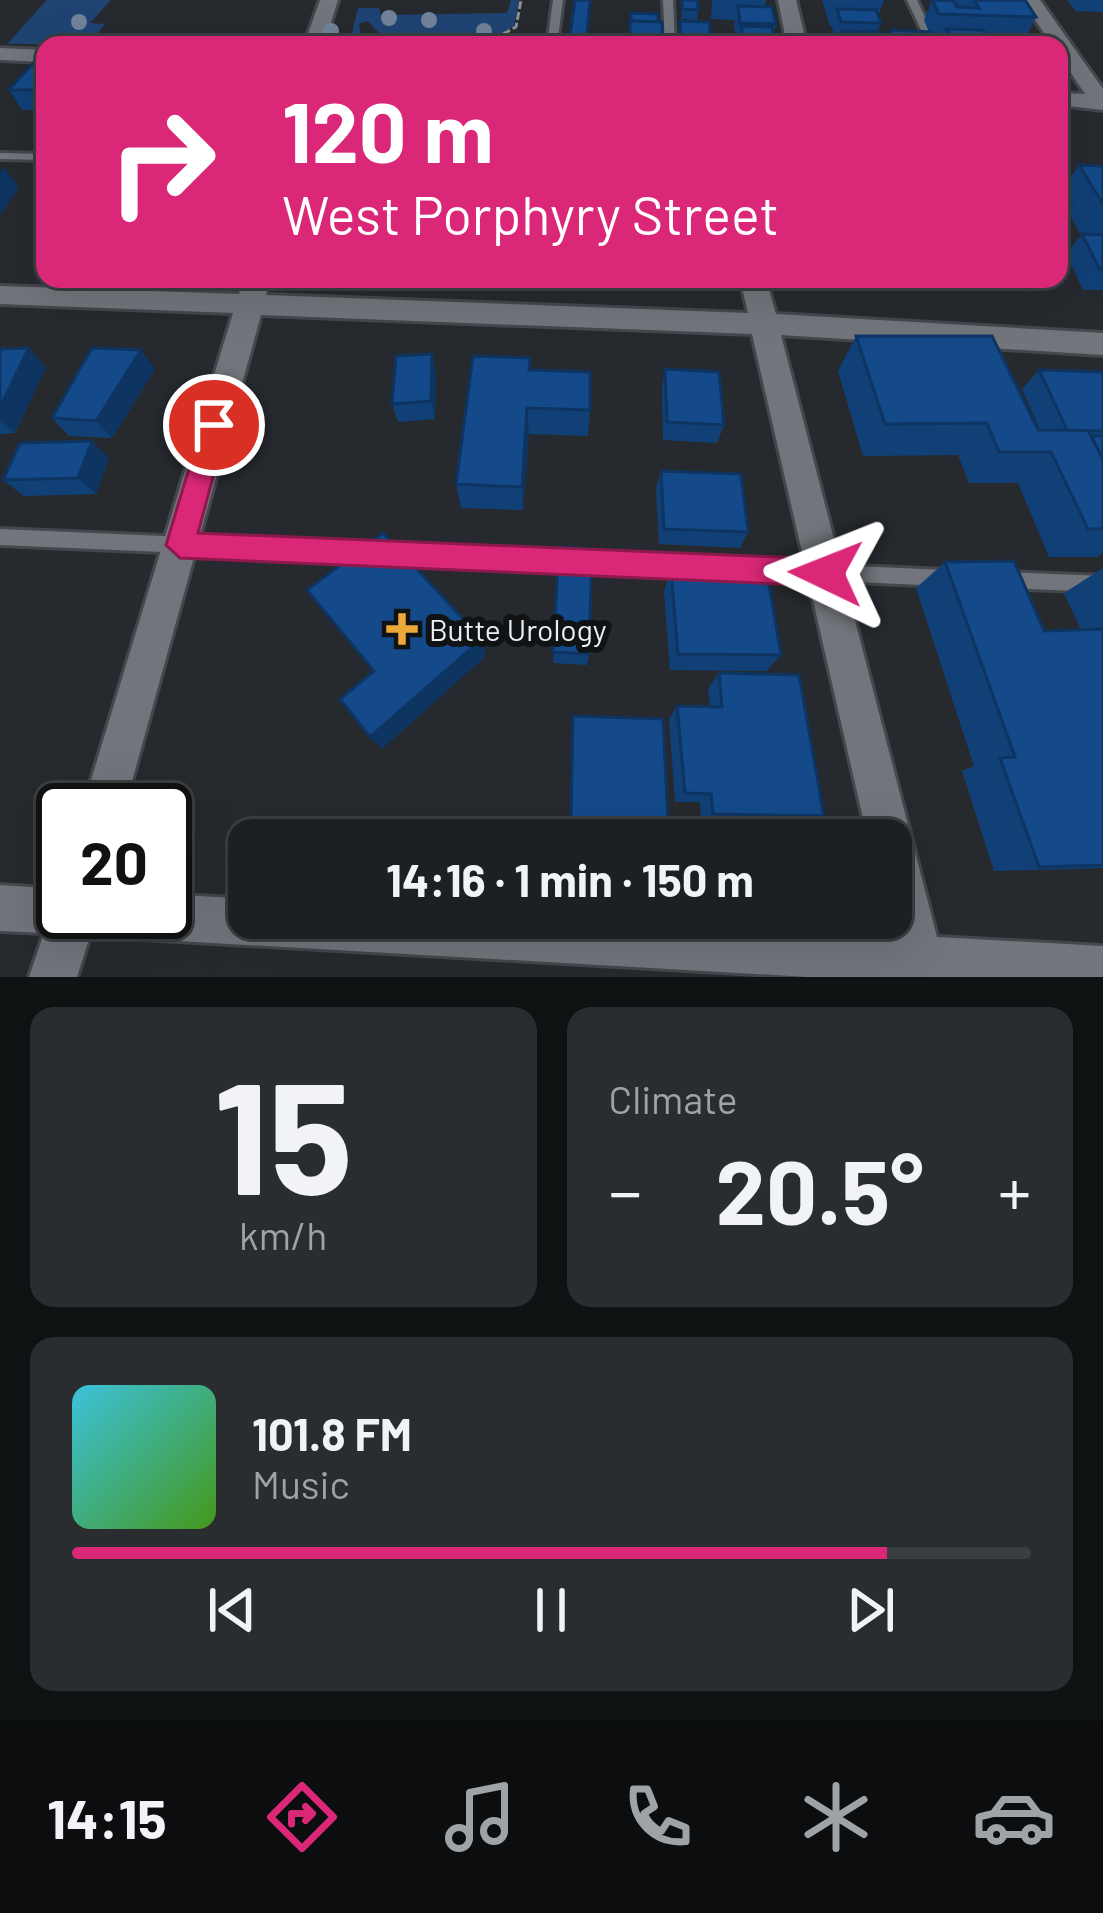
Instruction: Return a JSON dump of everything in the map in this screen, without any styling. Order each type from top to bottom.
[{"type":"street","points":[[317,36],[329,0]]},
{"type":"street","points":[[337,36],[347,0]]},
{"type":"street","points":[[787,0],[795,36]]},
{"type":"street","points":[[1031,0],[1056,36]]},
{"type":"street","points":[[1068,53],[1102,102]]},
{"type":"street","points":[[0,54],[36,56]]},
{"type":"street","points":[[1068,100],[1102,102]]},
{"type":"street","points":[[756,288],[885,819]]},
{"type":"street","points":[[112,783],[253,292]]},
{"type":"street","points":[[0,295],[253,292],[1103,344]]},
{"type":"street","points":[[0,908],[36,910]]},
{"type":"street","points":[[192,921],[921,969],[1103,970]]},
{"type":"street","points":[[912,931],[921,969]]},
{"type":"street","points":[[53,977],[65,939]]},
{"type":"lane","points":[[553,36],[558,0]]},
{"type":"lane","points":[[668,0],[670,36]]},
{"type":"lane","points":[[912,0],[929,36]]},
{"type":"lane","points":[[0,156],[36,158]]},
{"type":"lane","points":[[1068,186],[1103,187]]},
{"type":"lane","points":[[0,538],[965,578]]},
{"type":"lane","points":[[988,579],[1103,584]]},
{"type":"path","points":[[503,36],[516,27],[521,0]]},
{"type":"shaded area","points":[[47,0],[111,0],[90,23],[105,24],[98,33],[36,36],[36,44],[7,44]]},
{"type":"shaded area","points":[[511,0],[519,0],[514,26],[502,36],[381,36],[368,21],[359,24],[361,35],[351,36],[358,8],[379,8],[381,15],[507,13]]},
{"type":"building","points":[[575,0],[590,0],[587,36],[570,36]]},
{"type":"building","points":[[682,0],[698,0],[698,10],[682,9]]},
{"type":"building","points":[[932,0],[979,8],[974,0],[1025,0],[1036,17],[939,14]]},
{"type":"building","points":[[738,6],[772,7],[776,24],[740,23]]},
{"type":"building","points":[[837,9],[876,10],[881,23],[841,22]]},
{"type":"building","points":[[631,13],[658,14],[658,22],[631,21]]},
{"type":"building","points":[[630,21],[662,22],[663,36],[630,36]]},
{"type":"building","points":[[680,21],[709,22],[710,36],[681,36]]},
{"type":"building","points":[[741,26],[772,27],[774,36],[743,36]]},
{"type":"building","points":[[946,29],[983,30],[986,36],[950,36]]},
{"type":"building","points":[[891,30],[931,32],[933,36],[893,36]]},
{"type":"building","points":[[842,31],[880,32],[881,36],[843,36]]},
{"type":"building","points":[[36,60],[36,90],[9,90]]},
{"type":"building","points":[[1079,165],[1103,166],[1103,204]]},
{"type":"building","points":[[1082,234],[1103,235],[1103,270],[1100,270]]},
{"type":"building","points":[[856,336],[992,336],[1038,430],[1088,430],[1103,459],[1103,529],[1088,529],[1051,452],[999,452],[987,423],[885,424]]},
{"type":"building","points":[[29,348],[0,407],[0,349]]},
{"type":"building","points":[[92,348],[141,350],[96,421],[52,418]]},
{"type":"building","points":[[432,354],[431,401],[392,404],[396,356]]},
{"type":"building","points":[[473,356],[530,358],[529,370],[590,372],[590,410],[527,408],[522,487],[456,484]]},
{"type":"building","points":[[665,369],[719,372],[724,425],[667,422]]},
{"type":"building","points":[[1039,370],[1103,372],[1103,431],[1067,430]]},
{"type":"building","points":[[1091,436],[1103,436],[1103,459]]},
{"type":"building","points":[[92,441],[78,478],[3,480],[20,443]]},
{"type":"building","points":[[661,471],[741,474],[748,532],[664,529]]},
{"type":"building","points":[[383,533],[482,639],[370,737],[340,699],[374,671],[307,590]]},
{"type":"building","points":[[559,547],[592,549],[589,654],[553,652]]},
{"type":"building","points":[[1014,561],[1044,631],[1103,629],[1103,865],[1039,867],[1000,758],[1015,757],[945,562]]},
{"type":"building","points":[[671,571],[767,572],[781,655],[678,654]]},
{"type":"building","points":[[719,673],[799,675],[824,816],[713,814],[711,794],[685,793],[677,706],[722,707]]},
{"type":"building","points":[[573,716],[663,719],[668,819],[571,818]]},
{"type":"place","name":"Butte Urology","points":[[402,629]]},
{"type":"route","points":[[214,425],[180,545],[826,573]]}]
